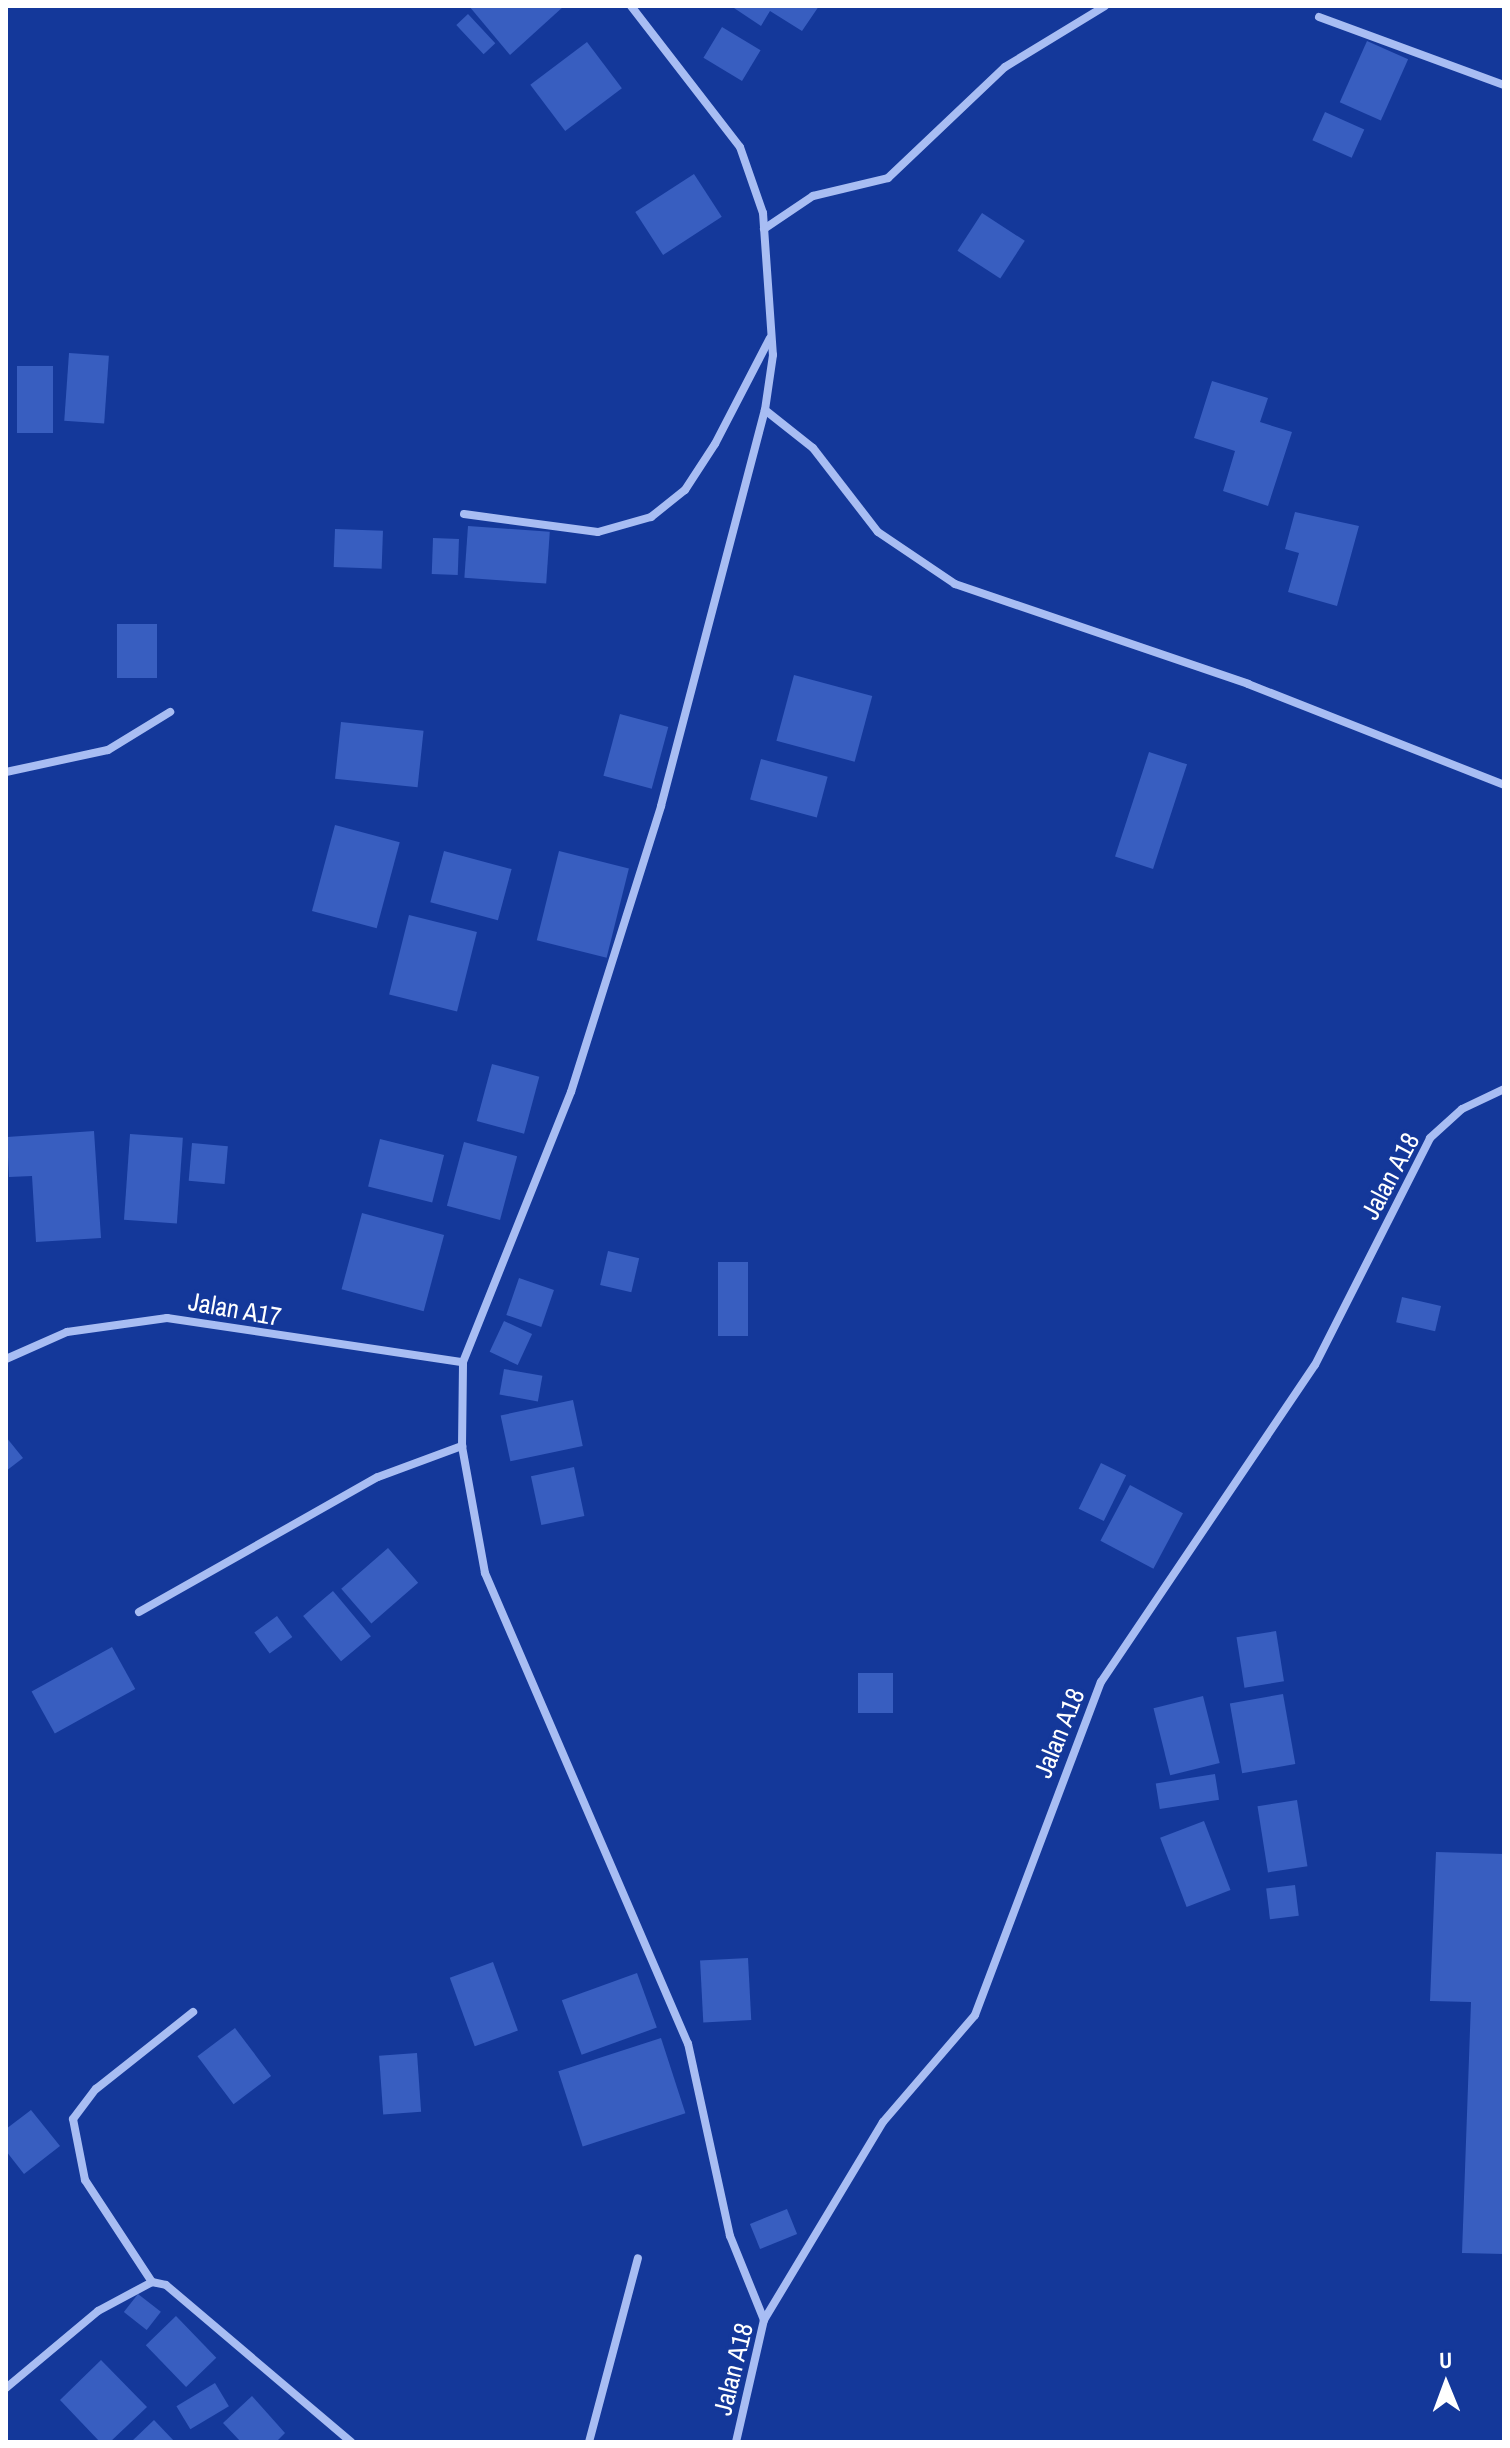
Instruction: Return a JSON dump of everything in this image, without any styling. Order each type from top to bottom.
[{"type":"street","points":[[764,229],[813,196],[888,178],[1005,67],[1105,6]]},
{"type":"street","points":[[633,7],[740,147],[764,229],[770,337],[765,410],[661,806],[571,1092],[463,1362],[462,1446],[485,1573],[688,2044],[730,2236],[764,2320]]},
{"type":"street","points":[[1319,17],[1504,85]]},
{"type":"street","points":[[464,514],[598,532],[651,517],[685,490],[715,444],[770,337]]},
{"type":"street","points":[[765,410],[813,448],[878,532],[955,584],[1248,684],[1504,785]]},
{"type":"street","points":[[6,772],[108,750],[170,712]]},
{"type":"street","name":"Jalan A18","points":[[736,2442],[764,2320],[883,2122],[975,2015],[1101,1682],[1315,1365],[1430,1138],[1462,1109],[1504,1089]]},
{"type":"street","name":"Jalan A17","points":[[6,1359],[67,1332],[167,1318],[463,1362]]},
{"type":"street","points":[[139,1612],[378,1477],[462,1446]]},
{"type":"street","points":[[152,2282],[85,2180],[73,2119],[96,2089],[193,2012]]},
{"type":"street","points":[[589,2442],[638,2258]]},
{"type":"street","points":[[6,2388],[98,2311],[152,2282],[166,2285],[351,2442]]},
{"type":"building","points":[[469,6],[564,6],[510,55]]},
{"type":"building","points":[[731,6],[819,6],[802,31],[770,11],[761,26]]},
{"type":"building","points":[[468,14],[495,43],[484,54],[456,25]]},
{"type":"building","points":[[722,27],[761,50],[742,81],[703,58]]},
{"type":"building","points":[[1367,41],[1408,59],[1381,121],[1340,102]]},
{"type":"building","points":[[587,42],[622,88],[565,131],[530,85]]},
{"type":"building","points":[[1325,112],[1364,129],[1352,158],[1312,140]]},
{"type":"building","points":[[694,174],[722,217],[663,255],[635,212]]},
{"type":"building","points":[[982,213],[1025,241],[1000,279],[957,251]]},
{"type":"building","points":[[69,353],[109,356],[104,424],[64,421]]},
{"type":"building","points":[[17,366],[53,366],[53,433],[17,433]]},
{"type":"building","points":[[1212,381],[1268,398],[1260,422],[1292,432],[1268,506],[1223,491],[1235,451],[1194,438]]},
{"type":"building","points":[[1295,512],[1359,526],[1337,606],[1288,592],[1299,553],[1285,549]]},
{"type":"building","points":[[468,526],[550,532],[546,584],[464,578]]},
{"type":"building","points":[[335,529],[383,531],[382,569],[334,567]]},
{"type":"building","points":[[433,538],[459,539],[458,575],[432,574]]},
{"type":"building","points":[[117,624],[157,624],[157,678],[117,678]]},
{"type":"building","points":[[794,675],[872,696],[855,762],[776,741]]},
{"type":"building","points":[[620,714],[668,727],[652,789],[603,776]]},
{"type":"building","points":[[341,722],[424,731],[418,787],[335,779]]},
{"type":"building","points":[[1149,752],[1187,764],[1153,869],[1115,857]]},
{"type":"building","points":[[761,759],[828,777],[817,817],[750,800]]},
{"type":"building","points":[[335,825],[400,842],[377,928],[312,911]]},
{"type":"building","points":[[444,851],[512,869],[498,920],[430,902]]},
{"type":"building","points":[[559,851],[629,868],[607,958],[537,940]]},
{"type":"building","points":[[409,915],[477,932],[457,1011],[389,995]]},
{"type":"building","points":[[492,1064],[539,1077],[524,1134],[477,1121]]},
{"type":"building","points":[[94,1131],[101,1238],[36,1242],[32,1176],[9,1177],[7,1137]]},
{"type":"building","points":[[130,1134],[183,1138],[177,1223],[124,1220]]},
{"type":"building","points":[[380,1139],[444,1155],[432,1203],[368,1187]]},
{"type":"building","points":[[464,1142],[517,1156],[500,1220],[447,1206]]},
{"type":"building","points":[[192,1143],[228,1146],[225,1184],[189,1181]]},
{"type":"building","points":[[362,1213],[444,1235],[424,1311],[342,1289]]},
{"type":"building","points":[[608,1251],[639,1258],[631,1292],[600,1285]]},
{"type":"building","points":[[718,1262],[748,1262],[748,1336],[718,1336]]},
{"type":"building","points":[[519,1278],[554,1290],[541,1327],[506,1315]]},
{"type":"building","points":[[1402,1297],[1441,1306],[1435,1331],[1396,1322]]},
{"type":"building","points":[[504,1321],[532,1334],[518,1365],[490,1352]]},
{"type":"building","points":[[504,1369],[542,1376],[538,1401],[499,1395]]},
{"type":"building","points":[[573,1400],[583,1446],[510,1461],[501,1415]]},
{"type":"building","points":[[6,1437],[23,1458],[6,1471]]},
{"type":"building","points":[[1101,1463],[1126,1475],[1104,1521],[1079,1509]]},
{"type":"building","points":[[574,1467],[584,1516],[541,1525],[531,1476]]},
{"type":"building","points":[[1130,1485],[1183,1513],[1153,1569],[1100,1541]]},
{"type":"building","points":[[388,1548],[418,1583],[371,1623],[341,1589]]},
{"type":"building","points":[[333,1591],[371,1636],[341,1661],[303,1616]]},
{"type":"building","points":[[277,1616],[292,1637],[270,1653],[254,1632]]},
{"type":"building","points":[[1276,1631],[1284,1681],[1244,1688],[1236,1637]]},
{"type":"building","points":[[112,1647],[135,1689],[55,1734],[32,1692]]},
{"type":"building","points":[[858,1673],[893,1673],[893,1713],[858,1713]]},
{"type":"building","points":[[1283,1694],[1295,1764],[1242,1773],[1230,1703]]},
{"type":"building","points":[[1203,1696],[1220,1763],[1170,1775],[1154,1708]]},
{"type":"building","points":[[1215,1774],[1219,1800],[1160,1809],[1156,1783]]},
{"type":"building","points":[[1297,1800],[1307,1866],[1268,1872],[1257,1806]]},
{"type":"building","points":[[1204,1821],[1231,1890],[1187,1907],[1160,1838]]},
{"type":"building","points":[[1436,1852],[1504,1854],[1504,2254],[1462,2253],[1471,2002],[1430,2001]]},
{"type":"building","points":[[1295,1885],[1299,1916],[1270,1919],[1266,1889]]},
{"type":"building","points":[[748,1958],[751,2020],[703,2022],[700,1961]]},
{"type":"building","points":[[493,1962],[518,2031],[475,2046],[450,1978]]},
{"type":"building","points":[[637,1973],[657,2028],[582,2055],[562,2000]]},
{"type":"building","points":[[235,2028],[271,2076],[234,2104],[197,2056]]},
{"type":"building","points":[[661,2038],[685,2113],[583,2147],[558,2071]]},
{"type":"building","points":[[417,2053],[421,2112],[383,2115],[379,2056]]},
{"type":"building","points":[[31,2110],[60,2146],[24,2174],[6,2151],[6,2129]]},
{"type":"building","points":[[787,2209],[797,2234],[760,2249],[750,2224]]},
{"type":"building","points":[[138,2294],[161,2312],[147,2330],[124,2312]]},
{"type":"building","points":[[176,2316],[216,2358],[186,2387],[146,2345]]},
{"type":"building","points":[[101,2360],[147,2407],[110,2442],[100,2442],[60,2400]]},
{"type":"building","points":[[215,2383],[229,2406],[190,2429],[176,2406]]},
{"type":"building","points":[[252,2396],[285,2433],[276,2442],[241,2442],[223,2423]]},
{"type":"building","points":[[154,2420],[175,2442],[131,2442]]}]
